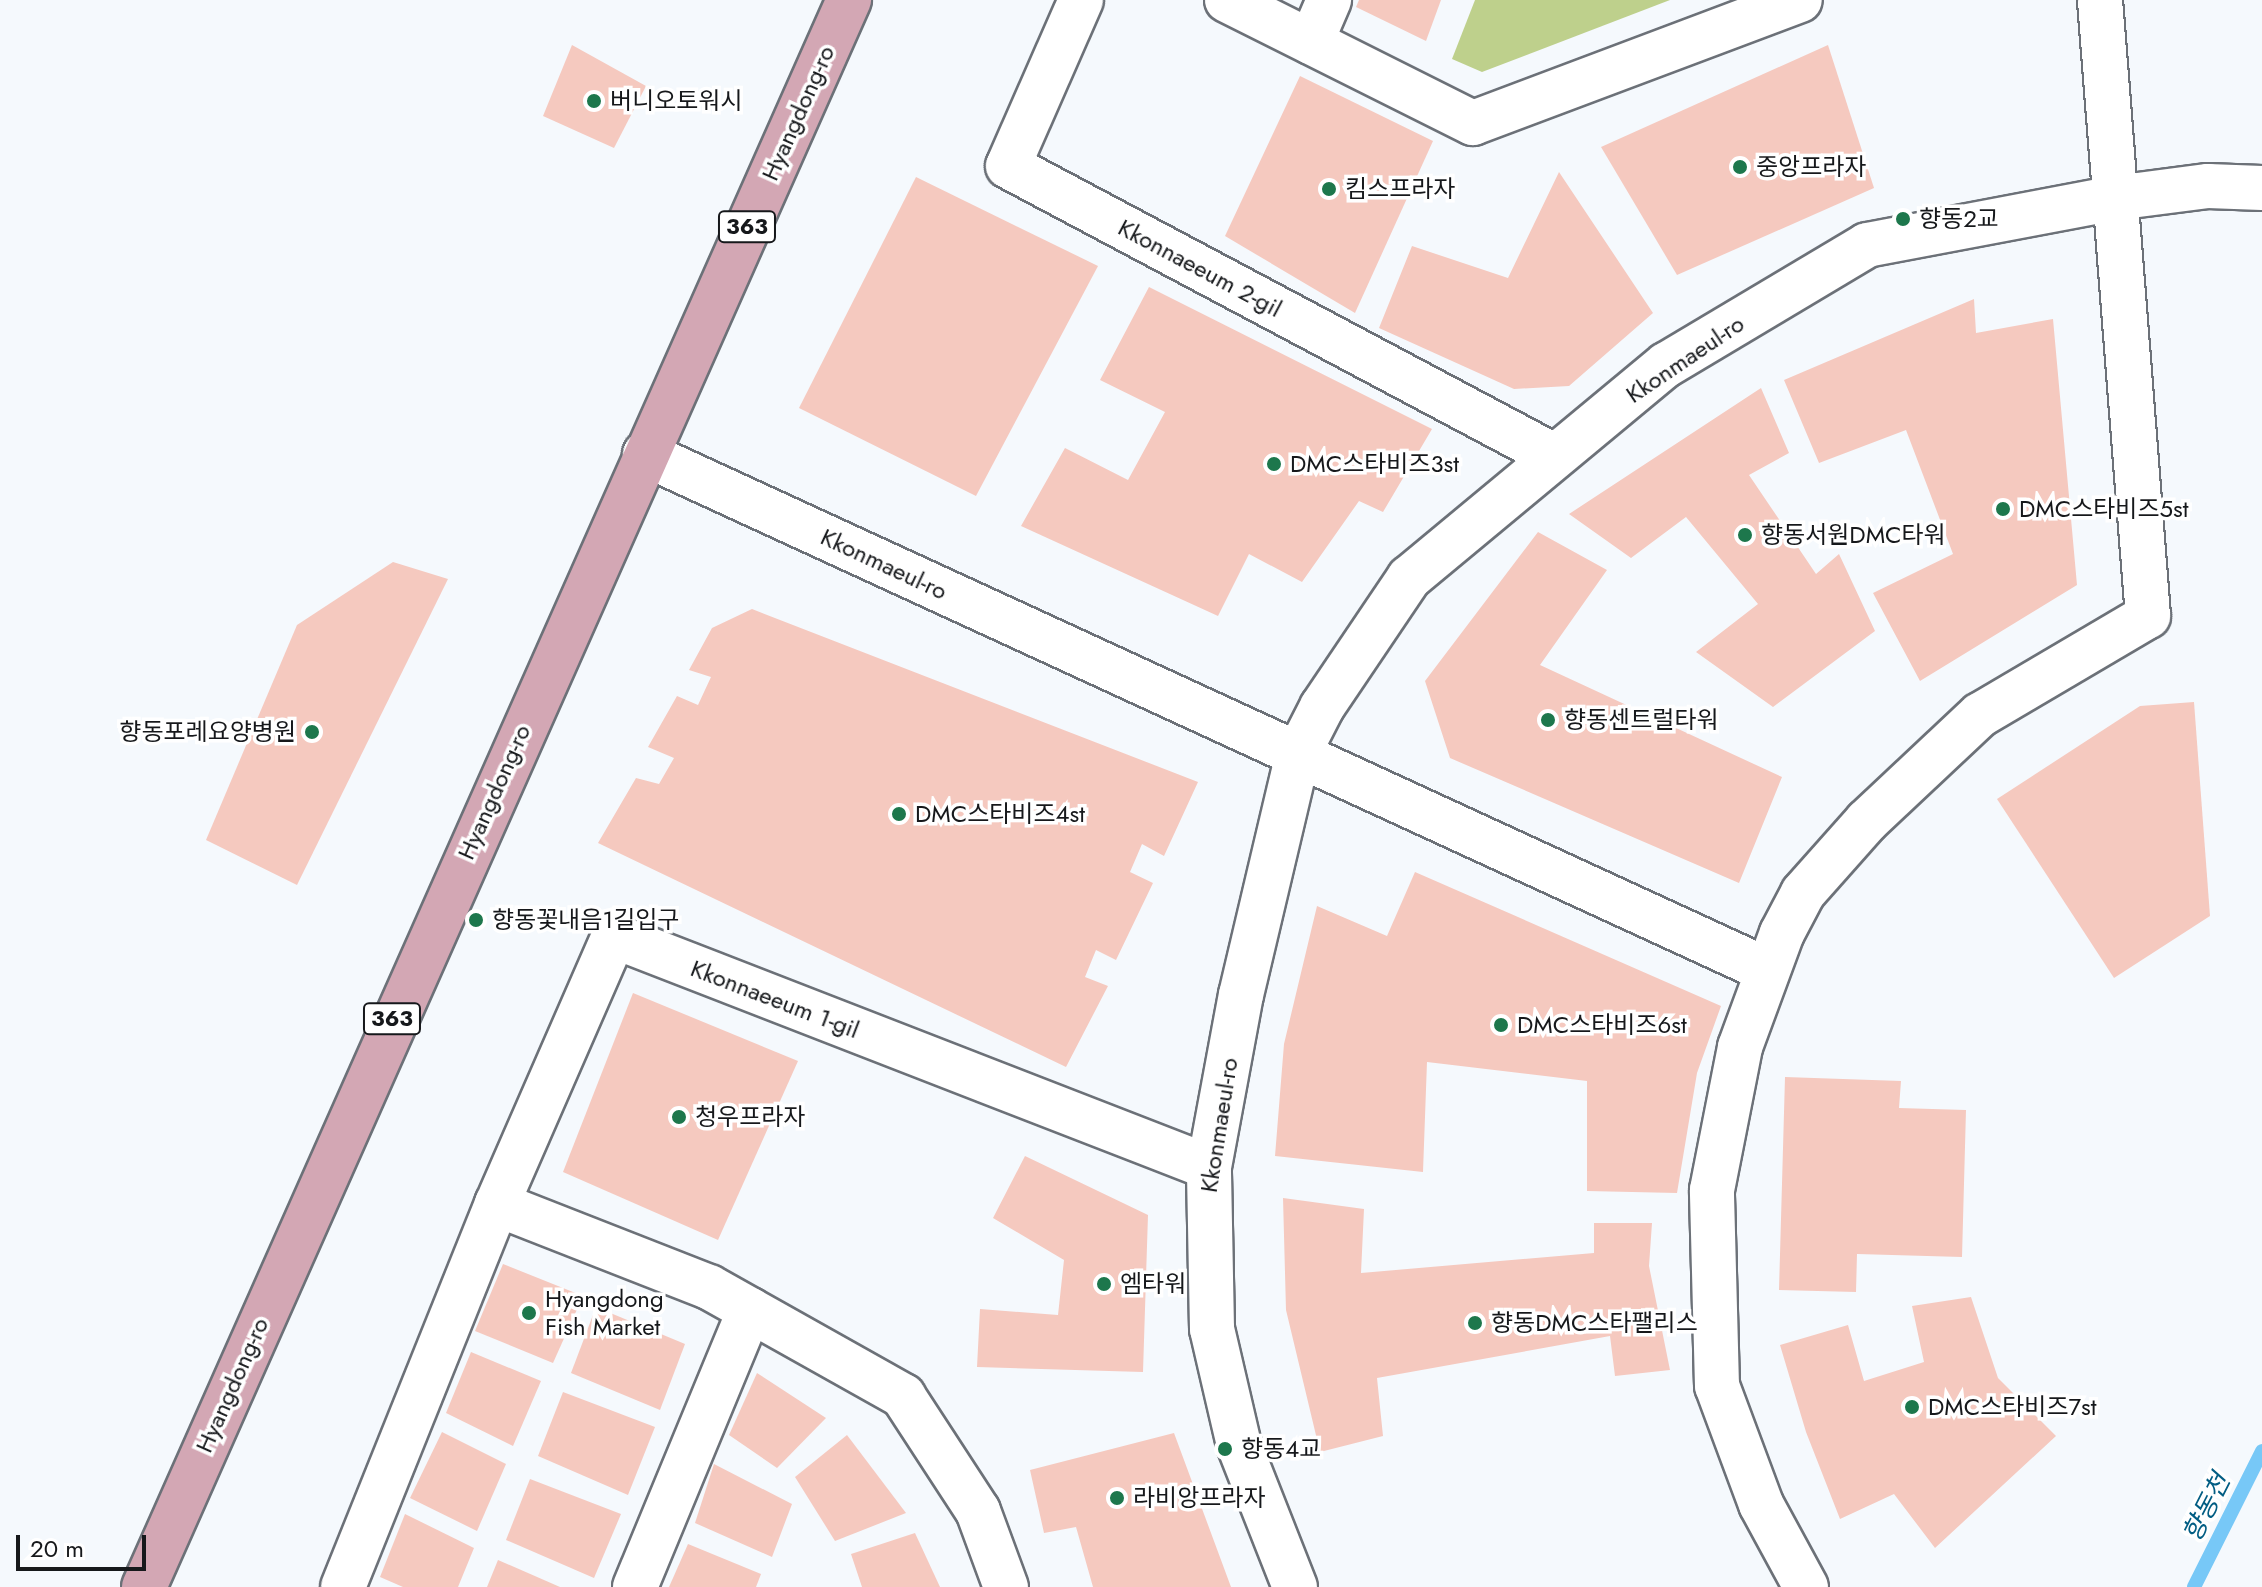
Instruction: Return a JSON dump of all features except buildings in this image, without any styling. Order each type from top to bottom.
[{"type":"main road","name":"Hyangdong-ro","points":[[144,1587],[849,0]]},
{"type":"street","name":"Kkonnaeeum 2-gil","points":[[1081,0],[1008,166],[1552,455]]},
{"type":"street","points":[[1227,0],[1473,123],[1800,0]]},
{"type":"street","points":[[1311,42],[1329,0]]},
{"type":"street","points":[[1806,1587],[1761,1504],[1717,1386],[1712,1190],[1740,1047],[1767,970],[1803,893],[1878,810],[1980,715],[2148,616],[2100,0]]},
{"type":"street","name":"Kkonmaeul-ro","points":[[1295,1587],[1239,1445],[1212,1329],[1209,1167],[1241,995],[1298,754],[1322,707],[1409,578],[1552,455],[1666,365],[1867,245],[2115,198],[2208,186],[2262,188]]},
{"type":"street","name":"Kkonmaeul-ro","points":[[645,454],[1767,970]]},
{"type":"street","name":"Kkonnaeeum 1-gil","points":[[343,1587],[497,1204],[614,936],[1209,1167]]},
{"type":"street","points":[[497,1204],[709,1287],[903,1396],[978,1511],[1006,1587]]},
{"type":"street","points":[[635,1587],[750,1310]]},
{"type":"green space","points":[[1475,0],[1670,0],[1482,72],[1452,59]]},
{"type":"waterway","name":"향동천","points":[[2194,1587],[2262,1451]]},
{"type":"place","name":"버니오토워시","points":[[594,101]]},
{"type":"place","name":"중앙프라자","points":[[1740,167]]},
{"type":"place","name":"킴스프라자","points":[[1329,189]]},
{"type":"place","name":"향동2교","points":[[1903,219]]},
{"type":"place","name":"DMC스타비즈3st","points":[[1274,464]]},
{"type":"place","name":"DMC스타비즈5st","points":[[2003,509]]},
{"type":"place","name":"향동서원DMC타워","points":[[1745,535]]},
{"type":"place","name":"향동센트럴타워","points":[[1548,720]]},
{"type":"place","name":"향동포레요양병원","points":[[312,732]]},
{"type":"place","name":"DMC스타비즈4st","points":[[899,814]]},
{"type":"place","name":"향동꽃내음1길입구","points":[[476,920]]},
{"type":"place","name":"DMC스타비즈6st","points":[[1501,1025]]},
{"type":"place","name":"청우프라자","points":[[679,1117]]},
{"type":"place","name":"엠타워","points":[[1104,1284]]},
{"type":"place","name":"Hyangdong Fish Market","points":[[529,1313]]},
{"type":"place","name":"향동DMC스타팰리스","points":[[1475,1323]]},
{"type":"place","name":"DMC스타비즈7st","points":[[1912,1407]]},
{"type":"place","name":"향동4교","points":[[1225,1449]]},
{"type":"place","name":"라비앙프라자","points":[[1117,1498]]}]
